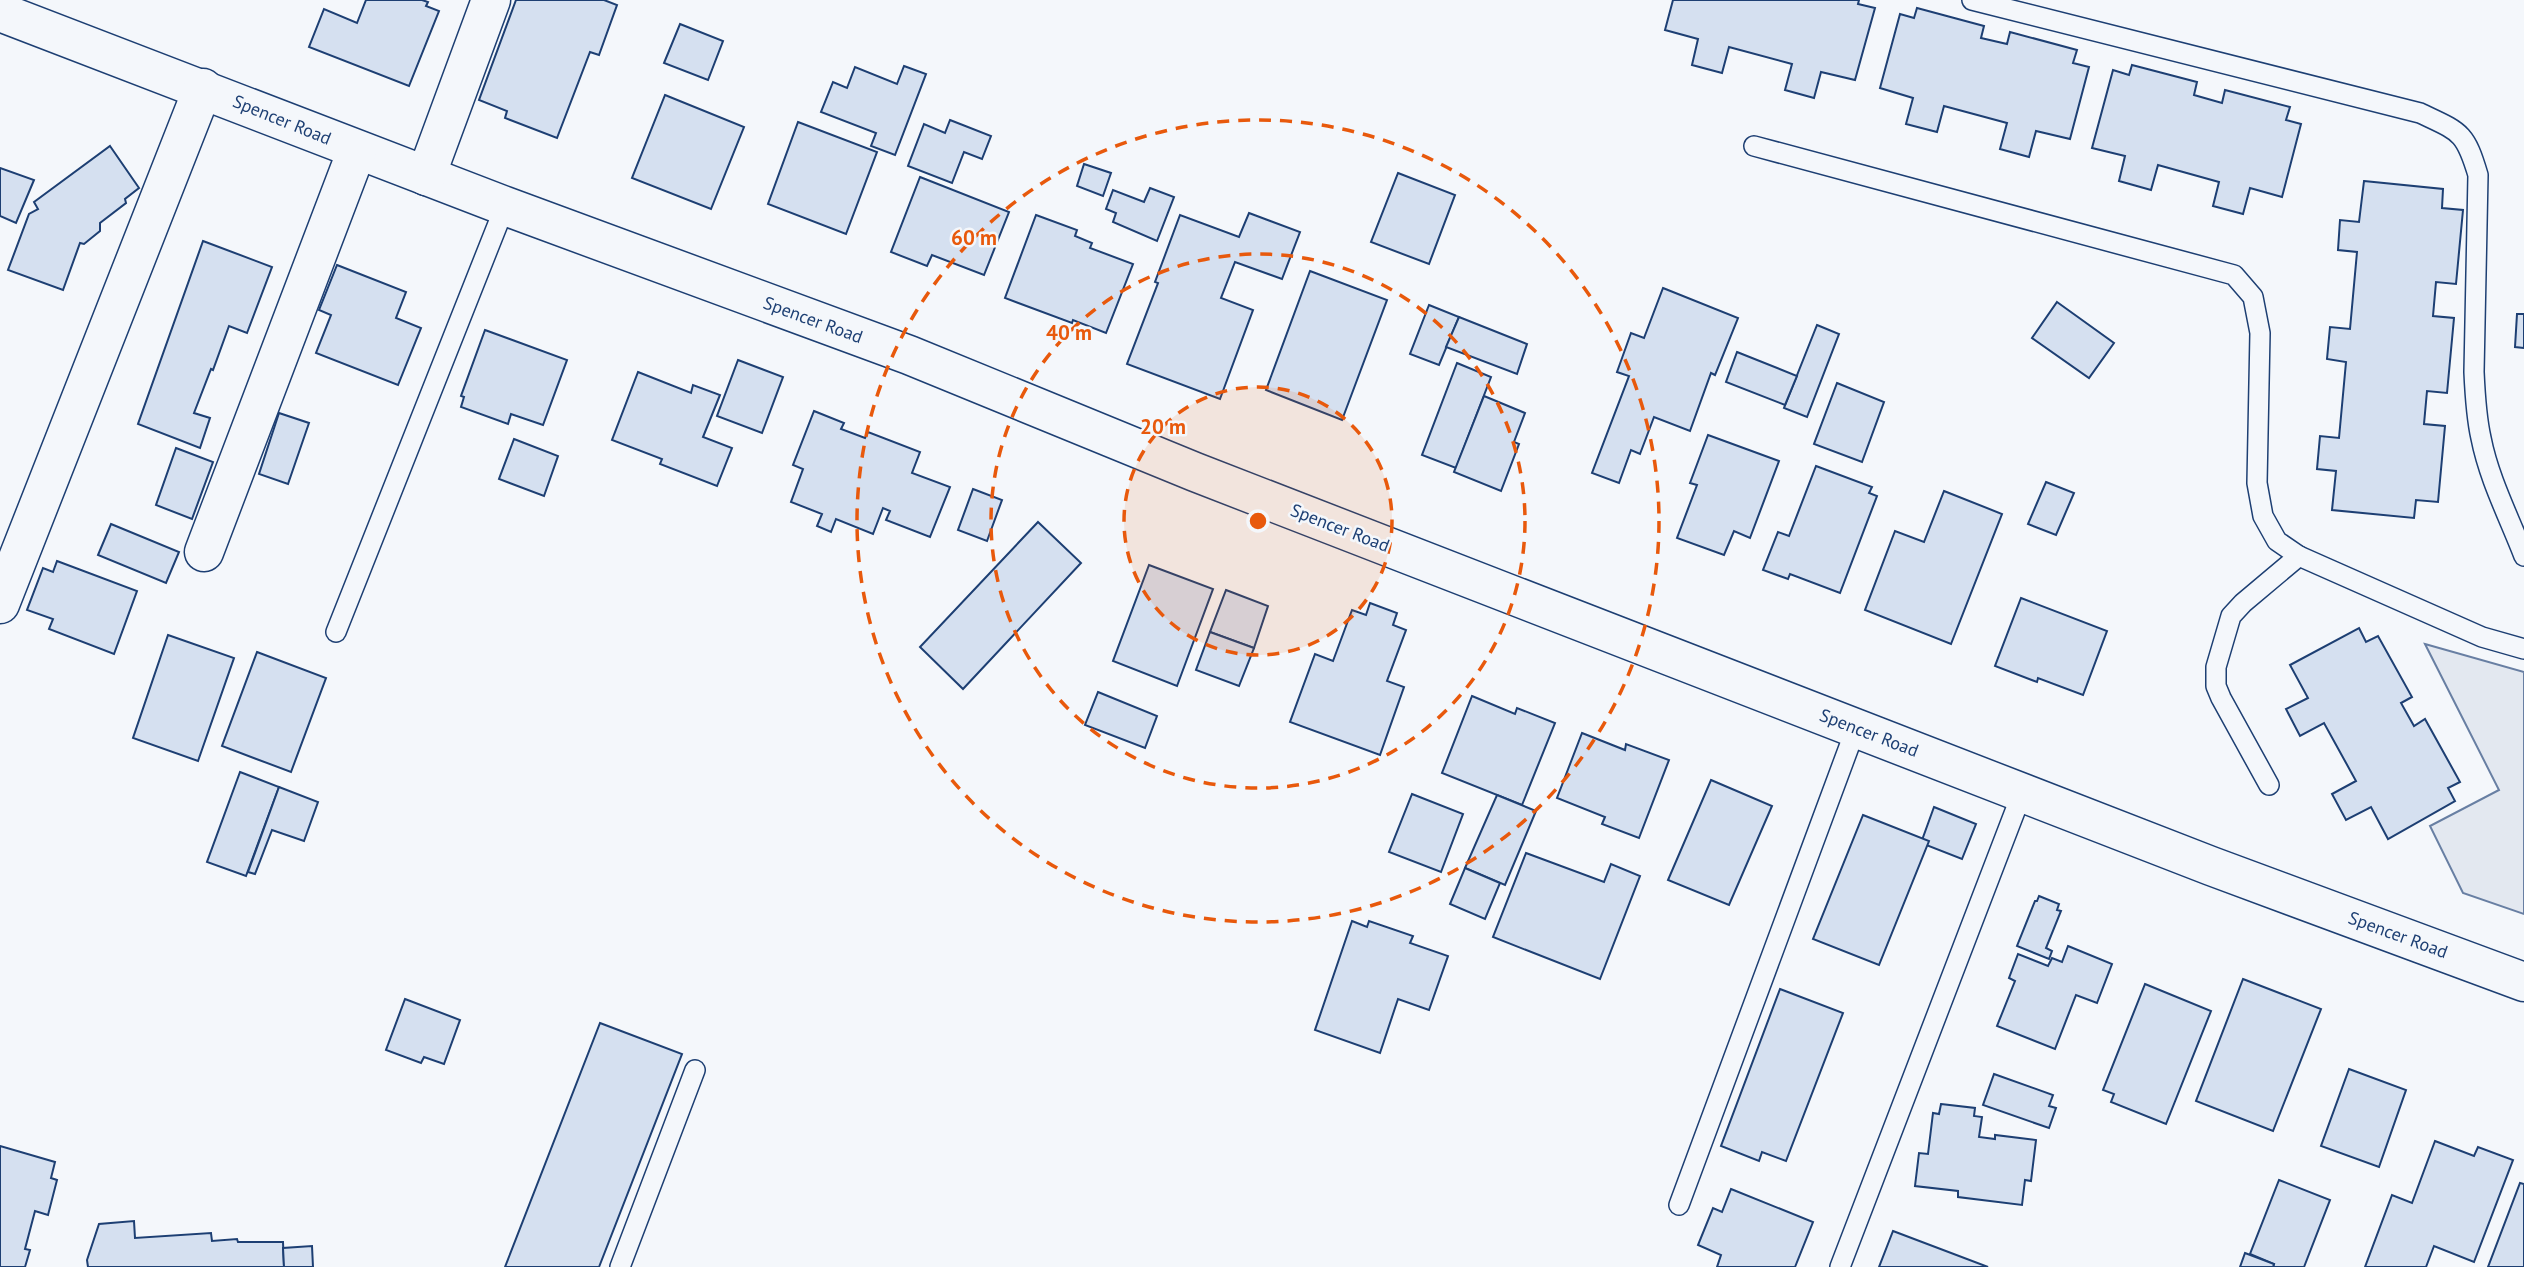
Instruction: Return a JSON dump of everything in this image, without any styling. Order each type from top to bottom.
[{"type":"street","points":[[426,176],[491,0]]},
{"type":"street","name":"Spencer Road","points":[[0,12],[505,206],[908,355],[1195,472],[2210,866],[2524,982]]},
{"type":"street","points":[[0,604],[203,88]]},
{"type":"street","points":[[204,552],[357,150]]},
{"type":"lane","points":[[1972,0],[2420,113],[2454,129],[2469,145],[2477,175],[2474,372],[2479,428],[2499,497],[2524,556]]},
{"type":"lane","points":[[1754,146],[2234,275],[2253,297],[2260,333],[2257,483],[2263,516],[2277,541],[2299,556],[2482,637],[2524,649]]},
{"type":"lane","points":[[336,632],[505,206]]},
{"type":"lane","points":[[2269,785],[2221,698],[2216,686],[2216,667],[2231,616],[2299,556]]},
{"type":"lane","points":[[1679,1205],[1856,728]]},
{"type":"lane","points":[[1840,1267],[2022,793]]},
{"type":"lane","points":[[620,1267],[695,1070]]},
{"type":"shaded area","points":[[2425,644],[2524,672],[2524,914],[2463,893],[2430,826],[2499,790]]},
{"type":"building","points":[[366,0],[422,0],[428,2],[426,6],[439,11],[409,86],[309,47],[324,9],[357,23]]},
{"type":"building","points":[[516,0],[604,0],[617,5],[599,55],[590,52],[557,138],[505,118],[507,111],[479,100]]},
{"type":"building","points":[[1673,0],[1859,0],[1858,4],[1875,8],[1855,80],[1821,72],[1814,98],[1785,90],[1792,64],[1729,47],[1722,73],[1692,65],[1698,39],[1665,30]]},
{"type":"building","points":[[1917,8],[1984,26],[1981,38],[2007,44],[2010,32],[2077,50],[2073,63],[2089,67],[2070,139],[2036,131],[2029,157],[2000,149],[2007,123],[1944,106],[1937,132],[1906,124],[1913,98],[1880,88],[1900,14],[1914,18]]},
{"type":"building","points":[[680,24],[723,41],[708,80],[664,63]]},
{"type":"building","points":[[2132,65],[2197,82],[2194,95],[2222,103],[2225,90],[2290,107],[2286,120],[2301,124],[2282,197],[2250,188],[2243,214],[2213,206],[2219,182],[2158,165],[2151,190],[2119,181],[2125,156],[2092,148],[2113,70],[2129,75]]},
{"type":"building","points":[[904,66],[926,74],[895,155],[871,146],[876,133],[821,112],[833,82],[847,88],[855,67],[897,84]]},
{"type":"building","points":[[665,95],[744,127],[711,209],[632,178]]},
{"type":"building","points":[[950,120],[991,136],[982,159],[964,152],[952,183],[908,166],[924,124],[945,133]]},
{"type":"building","points":[[798,122],[877,152],[846,234],[768,204]]},
{"type":"building","points":[[110,146],[139,188],[125,199],[126,203],[100,223],[100,231],[84,244],[80,243],[63,290],[8,270],[29,214],[38,209],[34,202]]},
{"type":"building","points":[[1084,164],[1111,173],[1103,196],[1077,186]]},
{"type":"building","points":[[0,168],[34,180],[16,223],[0,216]]},
{"type":"building","points":[[1398,173],[1455,195],[1429,264],[1371,242]]},
{"type":"building","points":[[920,177],[1009,212],[984,275],[932,255],[927,266],[891,252]]},
{"type":"building","points":[[2364,181],[2443,189],[2442,208],[2463,210],[2456,284],[2436,282],[2433,316],[2454,318],[2447,393],[2427,391],[2424,424],[2445,426],[2438,502],[2416,500],[2414,518],[2332,510],[2336,471],[2317,469],[2320,436],[2339,438],[2346,362],[2327,359],[2330,327],[2350,329],[2357,252],[2338,250],[2340,220],[2359,222]]},
{"type":"building","points":[[1150,188],[1174,197],[1157,241],[1113,222],[1116,213],[1106,209],[1113,190],[1144,202]]},
{"type":"building","points":[[1249,213],[1300,232],[1282,279],[1235,262],[1221,298],[1253,310],[1220,399],[1127,364],[1180,215],[1239,237]]},
{"type":"building","points":[[1036,215],[1077,230],[1075,236],[1092,243],[1090,248],[1133,264],[1106,333],[1005,298]]},
{"type":"building","points":[[203,241],[272,267],[247,333],[229,326],[213,370],[211,369],[194,413],[210,418],[200,448],[138,424]]},
{"type":"building","points":[[337,265],[406,292],[396,318],[421,328],[398,385],[316,353],[331,315],[319,310]]},
{"type":"building","points":[[1310,271],[1387,300],[1342,420],[1266,390]]},
{"type":"building","points":[[1663,288],[1738,318],[1715,375],[1711,373],[1690,431],[1654,417],[1640,454],[1631,450],[1619,483],[1592,473],[1629,376],[1617,372],[1631,333],[1644,338]]},
{"type":"building","points":[[2057,302],[2114,343],[2089,378],[2032,338]]},
{"type":"building","points":[[1429,305],[1459,317],[1439,365],[1410,354]]},
{"type":"building","points":[[2517,314],[2524,314],[2524,348],[2515,347]]},
{"type":"building","points":[[1459,317],[1527,344],[1517,374],[1446,347]]},
{"type":"building","points":[[1817,325],[1839,334],[1807,417],[1784,408]]},
{"type":"building","points":[[485,330],[567,360],[543,425],[511,414],[508,424],[461,407],[464,397],[461,396]]},
{"type":"building","points":[[1737,352],[1797,376],[1785,405],[1726,382]]},
{"type":"building","points":[[738,360],[783,377],[762,433],[717,416]]},
{"type":"building","points":[[1457,363],[1491,377],[1456,468],[1422,455]]},
{"type":"building","points":[[638,372],[691,393],[693,385],[720,395],[703,437],[732,448],[717,486],[660,464],[662,459],[612,440]]},
{"type":"building","points":[[1837,383],[1884,402],[1862,462],[1814,444]]},
{"type":"building","points":[[1484,396],[1525,413],[1514,442],[1519,444],[1501,491],[1454,472]]},
{"type":"building","points":[[814,411],[844,423],[841,429],[865,438],[868,432],[920,452],[912,473],[950,487],[930,537],[886,520],[890,511],[883,508],[873,534],[836,519],[831,532],[817,526],[822,514],[791,502],[803,469],[793,465]]},
{"type":"building","points":[[279,413],[309,423],[288,484],[259,474]]},
{"type":"building","points":[[1708,435],[1779,461],[1750,538],[1734,531],[1724,555],[1677,538],[1697,485],[1690,483]]},
{"type":"building","points":[[514,439],[558,456],[544,496],[499,479]]},
{"type":"building","points":[[176,448],[213,462],[192,519],[156,505]]},
{"type":"building","points":[[1816,466],[1872,487],[1869,493],[1877,496],[1840,593],[1790,574],[1788,579],[1763,570],[1778,532],[1789,536]]},
{"type":"building","points":[[2046,482],[2074,493],[2056,535],[2028,524]]},
{"type":"building","points":[[973,489],[1002,500],[987,541],[958,530]]},
{"type":"building","points":[[1944,491],[2002,514],[1951,644],[1865,610],[1895,531],[1924,542]]},
{"type":"building","points":[[1038,522],[1081,563],[963,689],[920,647]]},
{"type":"building","points":[[111,524],[179,552],[166,583],[98,555]]},
{"type":"building","points":[[57,561],[137,591],[114,654],[49,629],[53,619],[27,610],[43,568],[53,572]]},
{"type":"building","points":[[1149,565],[1213,589],[1177,686],[1113,661]]},
{"type":"building","points":[[1226,590],[1268,606],[1254,648],[1210,632]]},
{"type":"building","points":[[2021,598],[2107,631],[2083,695],[1995,666]]},
{"type":"building","points":[[1370,603],[1397,613],[1393,625],[1406,630],[1387,681],[1404,687],[1380,755],[1290,722],[1315,654],[1333,661],[1352,610],[1366,615]]},
{"type":"building","points":[[2359,628],[2366,642],[2378,636],[2412,697],[2401,703],[2414,726],[2425,719],[2460,782],[2448,788],[2455,801],[2388,839],[2371,807],[2346,820],[2332,794],[2356,781],[2324,723],[2300,736],[2286,709],[2308,698],[2290,665]]},
{"type":"building","points":[[1210,632],[1254,648],[1239,686],[1196,670]]},
{"type":"building","points":[[168,635],[234,658],[198,761],[133,738]]},
{"type":"building","points":[[257,652],[326,678],[291,772],[222,746]]},
{"type":"building","points":[[1098,692],[1157,716],[1145,748],[1085,725]]},
{"type":"building","points":[[1472,696],[1515,714],[1517,708],[1555,723],[1522,805],[1442,773]]},
{"type":"building","points":[[1582,733],[1625,750],[1626,744],[1669,760],[1639,838],[1602,824],[1605,817],[1557,798]]},
{"type":"building","points":[[240,772],[279,787],[246,876],[207,862]]},
{"type":"building","points":[[1711,780],[1772,806],[1729,905],[1668,880]]},
{"type":"building","points":[[279,787],[318,802],[304,841],[272,830],[255,874],[248,872]]},
{"type":"building","points":[[1412,794],[1463,814],[1441,872],[1389,852]]},
{"type":"building","points":[[1497,795],[1536,811],[1505,885],[1465,868]]},
{"type":"building","points":[[1934,807],[1976,824],[1962,859],[1921,843]]},
{"type":"building","points":[[1863,815],[1929,841],[1879,965],[1813,939]]},
{"type":"building","points":[[1526,853],[1604,882],[1611,864],[1640,876],[1600,979],[1493,937]]},
{"type":"building","points":[[1465,868],[1500,883],[1485,919],[1450,904]]},
{"type":"building","points":[[2039,896],[2059,904],[2057,910],[2061,911],[2046,948],[2052,951],[2049,959],[2017,946]]},
{"type":"building","points":[[1352,921],[1367,927],[1369,921],[1413,936],[1410,943],[1448,956],[1429,1010],[1398,999],[1380,1053],[1315,1030]]},
{"type":"building","points":[[2068,946],[2112,964],[2097,1003],[2076,995],[2055,1049],[1997,1026],[2015,981],[2009,978],[2018,954],[2048,966],[2052,958],[2062,962]]},
{"type":"building","points":[[2243,979],[2321,1009],[2273,1131],[2196,1101]]},
{"type":"building","points":[[2145,984],[2211,1011],[2166,1124],[2111,1102],[2114,1094],[2103,1090]]},
{"type":"building","points":[[1780,989],[1843,1013],[1786,1161],[1762,1152],[1759,1161],[1721,1146]]},
{"type":"building","points":[[405,999],[460,1020],[444,1064],[424,1057],[421,1063],[386,1050]]},
{"type":"building","points":[[600,1023],[682,1054],[599,1267],[505,1267]]},
{"type":"building","points":[[2349,1069],[2406,1090],[2379,1167],[2321,1146]]},
{"type":"building","points":[[1994,1074],[2053,1095],[2049,1106],[2056,1108],[2049,1128],[1983,1105]]},
{"type":"building","points":[[1941,1104],[1975,1108],[1974,1116],[1982,1117],[1979,1137],[1995,1139],[1995,1135],[2036,1140],[2031,1181],[2025,1180],[2022,1205],[1958,1197],[1958,1191],[1915,1186],[1919,1153],[1928,1154],[1933,1113],[1939,1114]]},
{"type":"building","points":[[2435,1141],[2474,1156],[2478,1147],[2513,1160],[2474,1262],[2434,1246],[2426,1267],[2365,1267],[2392,1195],[2412,1203]]},
{"type":"building","points":[[0,1146],[55,1162],[51,1178],[57,1180],[48,1215],[35,1211],[25,1249],[30,1250],[25,1267],[0,1267]]},
{"type":"building","points":[[2279,1180],[2330,1200],[2304,1267],[2273,1267],[2274,1264],[2250,1254]]},
{"type":"building","points":[[2520,1183],[2524,1184],[2524,1267],[2488,1267]]},
{"type":"building","points":[[1731,1189],[1813,1222],[1795,1267],[1717,1267],[1721,1255],[1698,1245],[1713,1208],[1722,1212]]},
{"type":"building","points":[[134,1221],[135,1238],[211,1233],[212,1241],[237,1239],[238,1242],[283,1242],[284,1267],[88,1267],[87,1260],[99,1224]]},
{"type":"building","points":[[1893,1231],[1988,1267],[1879,1267]]},
{"type":"building","points":[[312,1246],[313,1267],[284,1267],[283,1248]]},
{"type":"building","points":[[2245,1253],[2274,1264],[2273,1267],[2240,1267]]}]
